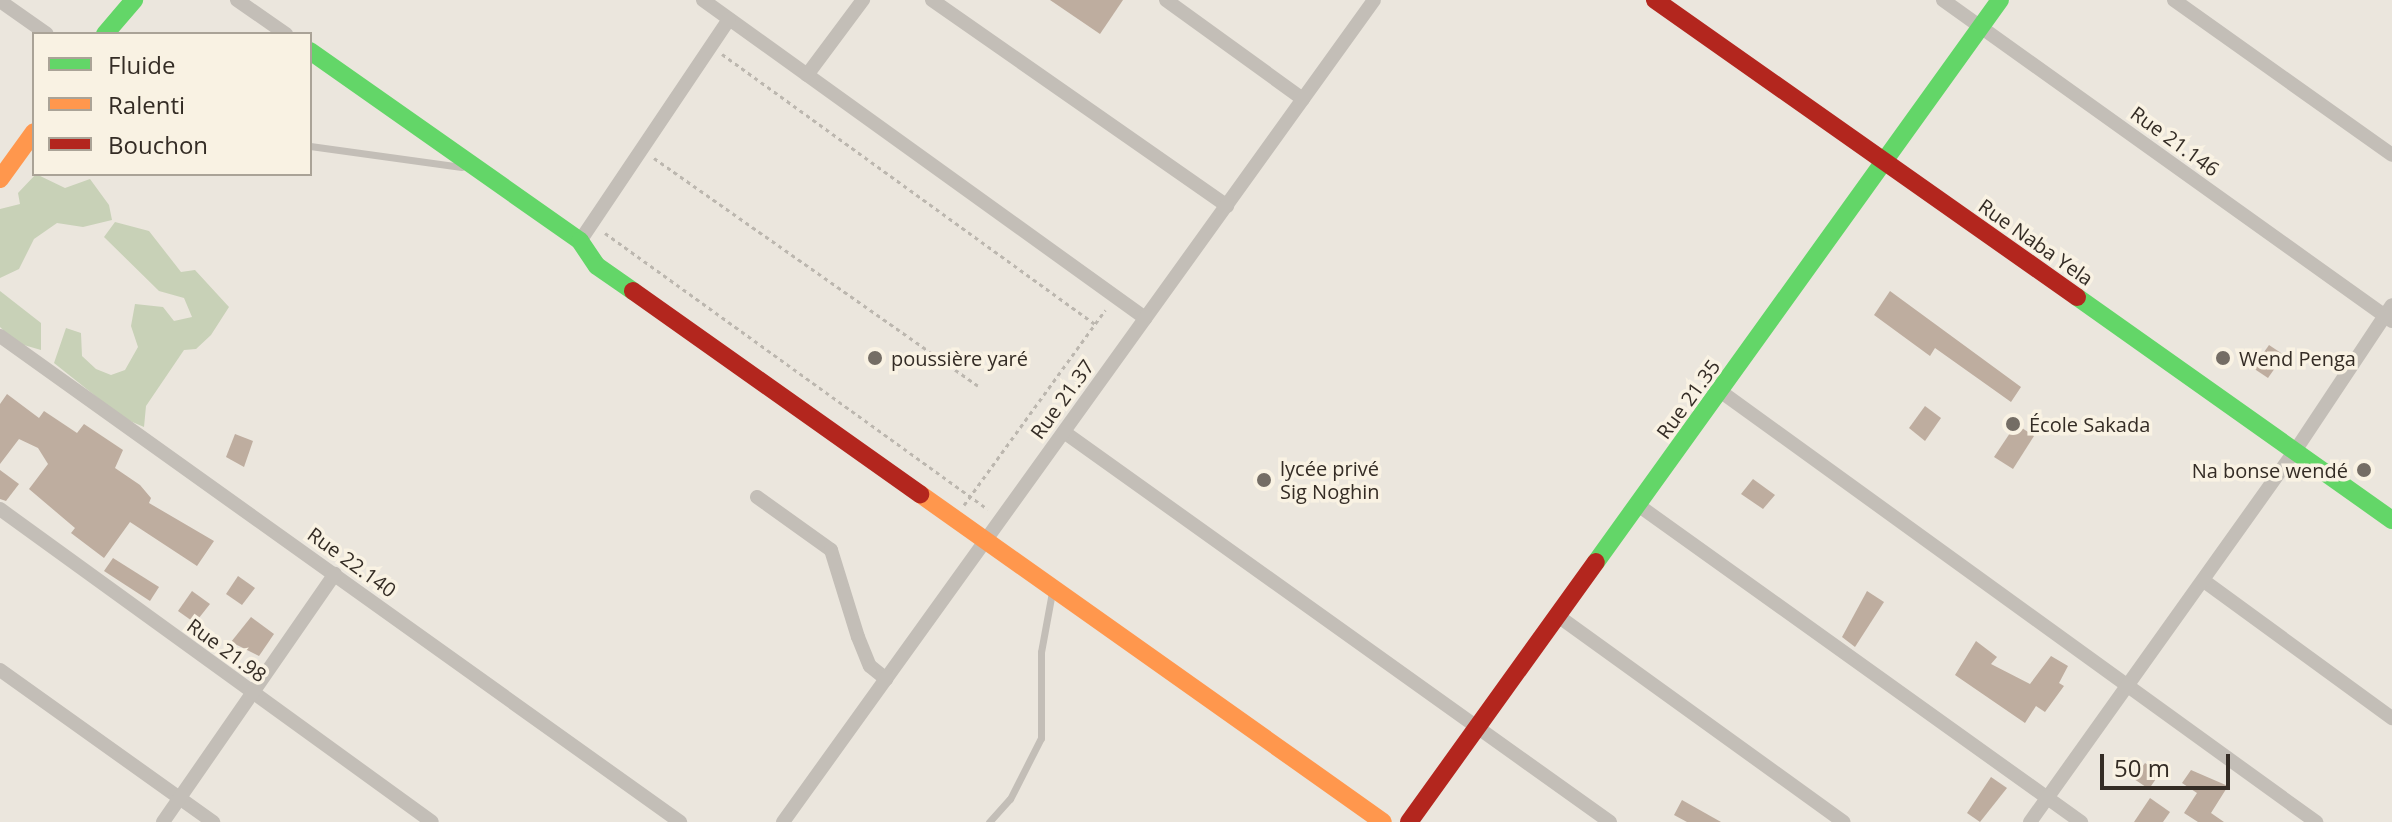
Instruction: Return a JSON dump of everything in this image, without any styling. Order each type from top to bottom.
[{"type":"street","points":[[107,32],[134,0]]},
{"type":"street","points":[[237,0],[283,32]]},
{"type":"street","points":[[703,0],[1145,318]]},
{"type":"street","points":[[807,75],[863,0]]},
{"type":"street","points":[[932,0],[1227,206]]},
{"type":"street","points":[[1166,0],[1303,99]]},
{"type":"street","name":"Rue 21.37","points":[[783,822],[1374,0]]},
{"type":"street","name":"Rue Naba Yela","points":[[1655,0],[2392,520]]},
{"type":"street","name":"Rue 21.146","points":[[1943,0],[2389,313]]},
{"type":"street","name":"Rue 21.35","points":[[1409,822],[2000,0]]},
{"type":"street","points":[[2174,0],[2392,155]]},
{"type":"street","points":[[0,1],[44,32]]},
{"type":"street","points":[[580,241],[729,19]]},
{"type":"street","points":[[312,52],[580,241],[597,266],[984,543],[1383,822]]},
{"type":"street","points":[[2,172],[32,134]]},
{"type":"street","points":[[2030,822],[2204,581],[2389,313]]},
{"type":"street","name":"Rue 22.140","points":[[0,336],[680,822]]},
{"type":"street","points":[[1720,391],[2126,688],[2316,822]]},
{"type":"street","points":[[1064,432],[1610,822]]},
{"type":"street","points":[[757,497],[831,550],[870,666],[886,679]]},
{"type":"street","points":[[1638,505],[2081,822]]},
{"type":"street","name":"Rue 21.98","points":[[0,509],[432,822]]},
{"type":"street","points":[[163,822],[335,574]]},
{"type":"street","points":[[2204,581],[2392,718]]},
{"type":"street","points":[[1558,616],[1844,822]]},
{"type":"street","points":[[0,670],[213,822]]},
{"type":"lane","points":[[312,146],[479,169]]},
{"type":"lane","points":[[989,822],[1010,799],[1041,738],[1041,652],[1052,591]]},
{"type":"path","points":[[711,46],[1095,324]]},
{"type":"path","points":[[642,149],[978,386]]},
{"type":"path","points":[[592,223],[1001,518]]},
{"type":"path","points":[[952,520],[1114,296]]},
{"type":"green space","points":[[34,176],[65,188],[90,179],[109,205],[112,220],[83,227],[57,223],[34,239],[19,269],[0,278],[0,209],[20,204],[18,193]]},
{"type":"green space","points":[[115,222],[149,231],[181,272],[195,270],[229,307],[211,335],[196,349],[184,350],[146,406],[144,427],[123,418],[54,363],[66,328],[81,333],[82,356],[96,369],[111,375],[125,370],[138,347],[131,326],[135,304],[163,307],[174,321],[192,317],[184,298],[159,291],[104,237]]},
{"type":"green space","points":[[0,291],[41,323],[41,350],[17,343],[0,327]]},
{"type":"building","points":[[1050,0],[1123,0],[1100,34]]},
{"type":"building","points":[[1890,291],[2021,387],[2011,402],[1935,348],[1930,356],[1874,315]]},
{"type":"building","points":[[2269,345],[2284,355],[2268,378],[2253,368]]},
{"type":"building","points":[[7,394],[39,418],[44,411],[77,433],[84,424],[123,450],[115,468],[140,485],[151,498],[149,503],[214,541],[197,566],[130,522],[104,558],[71,533],[75,528],[29,489],[48,464],[38,448],[19,439],[0,464],[0,404]]},
{"type":"building","points":[[1925,406],[1941,418],[1925,441],[1909,428]]},
{"type":"building","points":[[2016,424],[2034,436],[2013,469],[1994,457]]},
{"type":"building","points":[[235,434],[253,441],[244,467],[226,457]]},
{"type":"building","points":[[0,470],[19,484],[6,501],[0,499]]},
{"type":"building","points":[[1753,479],[1775,495],[1763,509],[1741,494]]},
{"type":"building","points":[[113,558],[159,587],[150,601],[104,571]]},
{"type":"building","points":[[238,576],[255,588],[242,605],[226,594]]},
{"type":"building","points":[[192,591],[210,604],[195,623],[178,611]]},
{"type":"building","points":[[1867,591],[1884,602],[1855,647],[1842,637]]},
{"type":"building","points":[[251,617],[274,634],[259,656],[231,642]]},
{"type":"building","points":[[1976,641],[1997,657],[1991,664],[2030,684],[2051,656],[2068,666],[2059,683],[2064,686],[2045,712],[2036,706],[2025,723],[1955,675]]},
{"type":"building","points":[[2145,763],[2160,773],[2149,789],[2134,779]]},
{"type":"building","points":[[2191,770],[2228,786],[2211,813],[2224,822],[2198,822],[2184,813],[2197,793],[2182,783]]},
{"type":"building","points":[[1991,777],[2007,788],[1980,822],[1967,813]]},
{"type":"building","points":[[2150,798],[2170,812],[2163,822],[2134,822]]},
{"type":"building","points":[[1682,800],[1721,822],[1687,822],[1674,815]]},
{"type":"traffic: fast","points":[[107,32],[134,0]]},
{"type":"traffic: fast","points":[[1596,562],[2000,0]]},
{"type":"traffic: fast","points":[[312,52],[580,241],[597,266],[633,291]]},
{"type":"traffic: fast","points":[[2077,297],[2392,520]]},
{"type":"traffic: slow","points":[[0,179],[32,135]]},
{"type":"traffic: slow","points":[[920,494],[1383,822]]},
{"type":"traffic: jam","points":[[1655,0],[2077,297]]},
{"type":"traffic: jam","points":[[633,291],[920,494]]},
{"type":"traffic: jam","points":[[1409,822],[1596,562]]},
{"type":"place","name":"poussière yaré","points":[[875,358]]},
{"type":"place","name":"Wend Penga","points":[[2223,358]]},
{"type":"place","name":"École Sakada","points":[[2013,424]]},
{"type":"place","name":"Na bonse wendé","points":[[2364,470]]},
{"type":"place","name":"lycée privé Sig Noghin","points":[[1264,480]]}]
